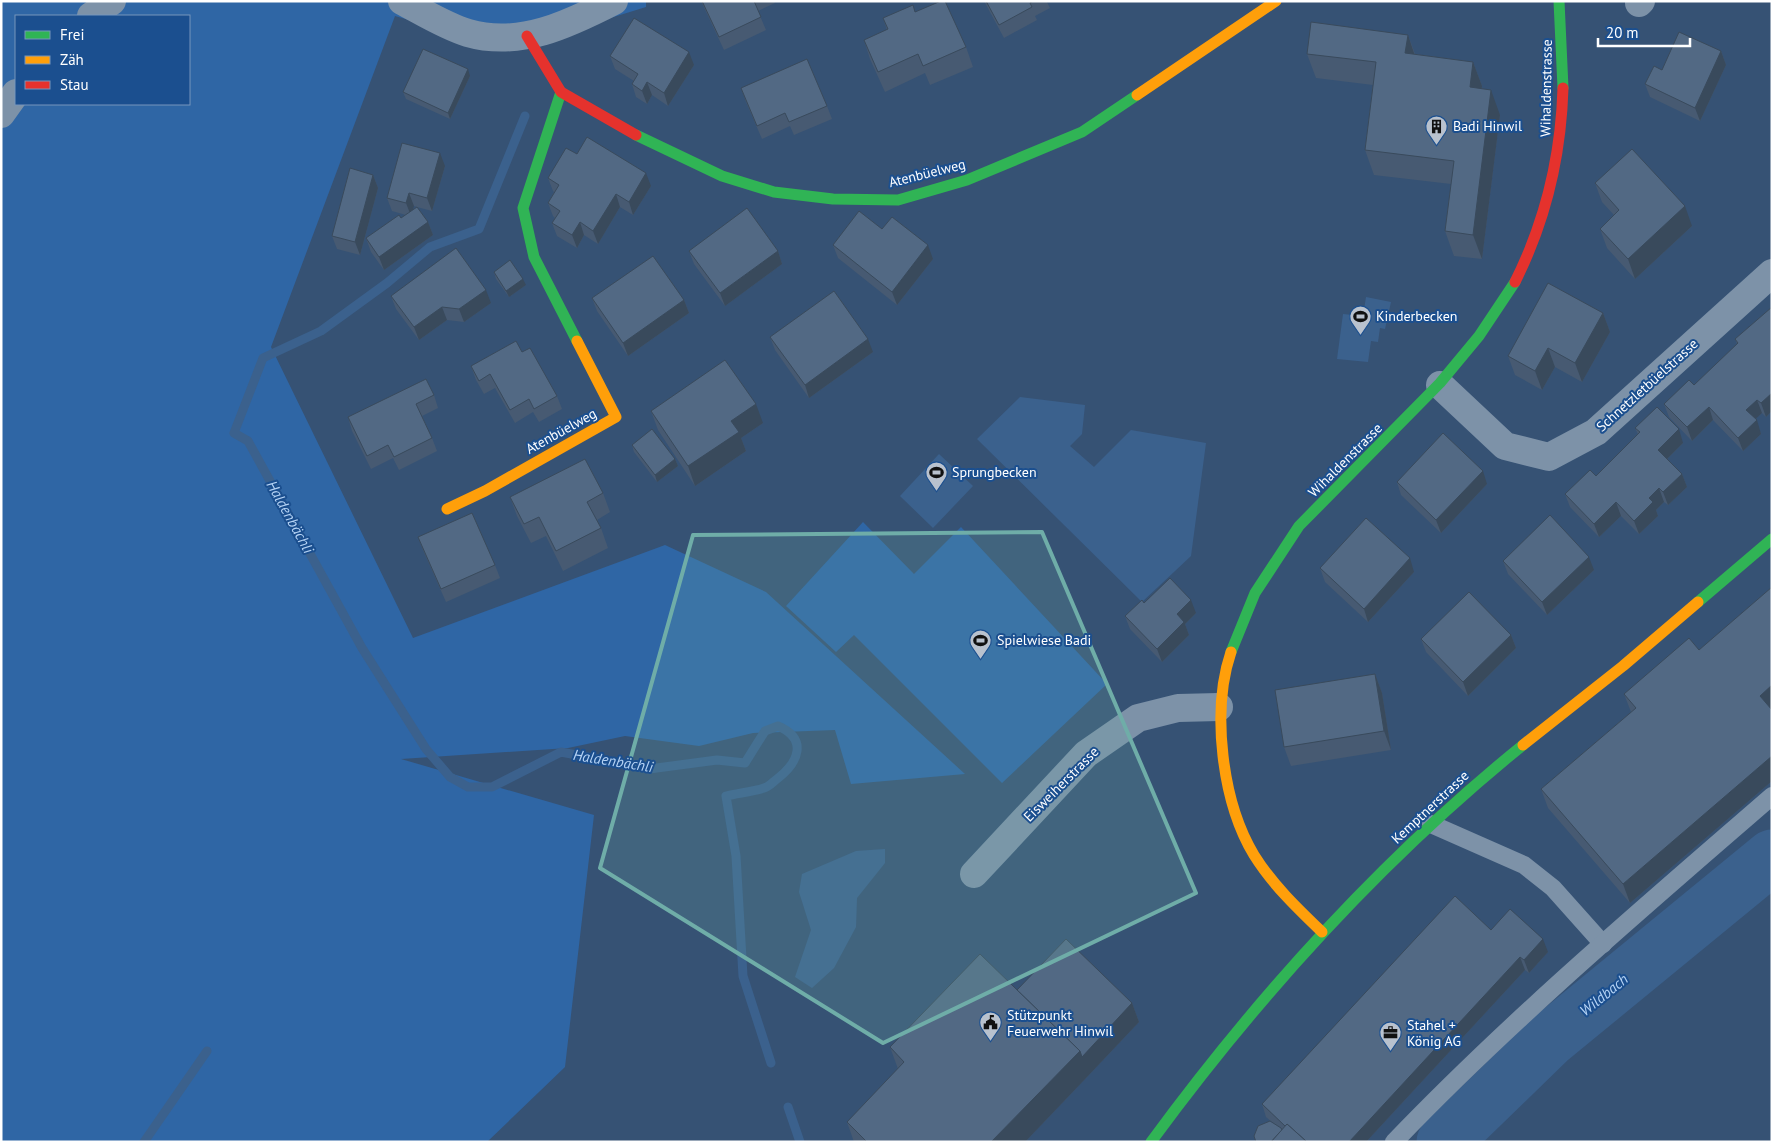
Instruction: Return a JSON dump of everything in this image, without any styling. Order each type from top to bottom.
[{"type":"street","points":[[92,15],[112,1]]},
{"type":"street","points":[[402,1],[468,33],[505,38],[527,36],[567,24],[614,1]]},
{"type":"street","name":"Atenbüelweg","points":[[527,36],[561,92],[640,137],[722,176],[774,192],[833,199],[898,200],[968,180],[1082,132],[1276,1]]},
{"type":"street","name":"Wihaldenstrasse","points":[[1322,932],[1266,876],[1241,834],[1229,795],[1219,707],[1227,664],[1244,618],[1267,574],[1294,532],[1440,385],[1477,340],[1514,283],[1547,210],[1558,160],[1563,113],[1562,36],[1559,1]]},
{"type":"street","name":"Atenbüelweg","points":[[447,509],[616,417],[534,257],[523,208],[561,92]]},
{"type":"street","points":[[1,114],[15,95]]},
{"type":"street","name":"Schnetzletbüelstrasse","points":[[1440,385],[1505,446],[1549,457],[1596,432],[1772,273]]},
{"type":"street","name":"Kemptnerstrasse","points":[[1151,1142],[1235,1032],[1322,932],[1431,824],[1491,772],[1625,664],[1772,539]]},
{"type":"street","name":"Eisweiherstrasse","points":[[974,874],[1086,754],[1138,718],[1178,708],[1219,707]]},
{"type":"lane","points":[[1394,1142],[1457,1076],[1603,944],[1772,796]]},
{"type":"lane","points":[[1431,824],[1524,865],[1553,888],[1603,944]]},
{"type":"highlighted area","points":[[1042,532],[1196,893],[883,1043],[600,868],[693,535]]},
{"type":"shaded area","points":[[1,1],[646,1],[646,7],[510,49],[395,16],[271,347],[413,638],[665,545],[766,592],[965,774],[851,784],[835,730],[753,733],[699,746],[625,736],[568,748],[401,759],[594,815],[565,1067],[487,1142],[1,1142]]},
{"type":"shaded area","name":"Kinderbecken","points":[[1366,297],[1391,302],[1385,329],[1380,328],[1378,342],[1371,341],[1368,362],[1337,359],[1343,314],[1363,316]]},
{"type":"shaded area","points":[[1020,397],[1085,405],[1082,434],[1070,446],[1094,467],[1131,430],[1206,443],[1191,556],[1142,602],[977,439]]},
{"type":"shaded area","name":"Sprungbecken","points":[[939,454],[973,486],[933,528],[900,496]]},
{"type":"shaded area","name":"Spielwiese Badi","points":[[863,522],[914,574],[961,527],[1107,684],[1002,783],[854,635],[836,652],[786,606]]},
{"type":"shaded area","points":[[885,849],[885,863],[857,898],[856,927],[834,968],[812,988],[795,977],[811,930],[799,892],[802,874],[856,851]]},
{"type":"building","points":[[702,1],[754,1],[761,17],[719,37]]},
{"type":"building","points":[[945,1],[966,47],[923,66],[918,54],[878,72],[864,40],[888,29],[883,18],[913,5],[915,12]]},
{"type":"building","points":[[986,1],[1033,1],[1030,3],[1032,7],[999,25]]},
{"type":"building","points":[[634,18],[689,52],[664,93],[647,82],[642,91],[632,84],[638,74],[610,56]]},
{"type":"building","name":"Badi Hinwil","points":[[1311,22],[1408,35],[1405,53],[1473,62],[1470,87],[1491,90],[1473,235],[1445,231],[1454,161],[1365,150],[1376,62],[1307,54]]},
{"type":"building","points":[[1679,32],[1721,51],[1695,108],[1645,84],[1654,66],[1662,70]]},
{"type":"building","points":[[423,49],[468,69],[448,113],[403,92]]},
{"type":"building","points":[[807,59],[827,106],[789,122],[785,113],[757,126],[741,88]]},
{"type":"building","points":[[587,137],[646,173],[629,202],[616,194],[593,231],[580,222],[572,235],[552,223],[560,211],[548,203],[559,185],[548,178],[566,148],[577,154]]},
{"type":"building","points":[[402,143],[440,153],[427,198],[409,193],[406,203],[387,198]]},
{"type":"building","points":[[1632,149],[1685,206],[1628,259],[1600,229],[1619,210],[1595,183]]},
{"type":"building","points":[[350,168],[373,175],[355,242],[332,236]]},
{"type":"building","points":[[417,207],[428,222],[379,257],[366,238],[399,215],[401,218]]},
{"type":"building","points":[[747,208],[778,251],[720,293],[689,251]]},
{"type":"building","points":[[859,211],[882,229],[892,217],[928,245],[892,292],[833,245]]},
{"type":"building","points":[[456,248],[486,290],[459,309],[442,307],[414,327],[391,296]]},
{"type":"building","points":[[653,256],[684,300],[623,343],[592,298]]},
{"type":"building","points":[[510,260],[523,279],[506,291],[494,272]]},
{"type":"building","points":[[1548,283],[1603,313],[1575,363],[1548,348],[1535,371],[1508,356]]},
{"type":"building","points":[[834,291],[868,339],[805,385],[770,337]]},
{"type":"building","points":[[1772,307],[1772,393],[1761,403],[1757,400],[1746,410],[1757,420],[1738,438],[1709,407],[1687,427],[1664,404],[1689,380],[1694,385],[1738,343],[1735,339]]},
{"type":"building","points":[[516,341],[522,352],[530,348],[557,396],[534,409],[529,399],[510,410],[490,374],[479,381],[471,366]]},
{"type":"building","points":[[725,360],[756,404],[731,421],[739,432],[688,466],[651,411]]},
{"type":"building","points":[[426,379],[434,395],[416,404],[432,438],[394,457],[388,445],[367,456],[348,417]]},
{"type":"building","points":[[1657,407],[1679,429],[1658,450],[1682,474],[1663,492],[1659,488],[1649,498],[1653,502],[1634,521],[1616,502],[1594,524],[1565,494],[1590,470],[1596,476],[1640,432],[1635,428]]},
{"type":"building","points":[[652,429],[675,459],[655,475],[632,445]]},
{"type":"building","points":[[1443,433],[1483,471],[1436,520],[1397,482]]},
{"type":"building","points":[[585,459],[603,493],[587,502],[601,528],[556,551],[539,517],[524,524],[510,497]]},
{"type":"building","points":[[472,513],[495,565],[441,589],[418,537]]},
{"type":"building","points":[[1550,515],[1589,557],[1542,602],[1503,561]]},
{"type":"building","points":[[1366,518],[1410,558],[1364,609],[1320,568]]},
{"type":"building","points":[[1170,578],[1191,600],[1177,614],[1184,622],[1157,649],[1125,616],[1142,600],[1144,603]]},
{"type":"building","points":[[1772,587],[1772,685],[1760,696],[1772,710],[1772,756],[1623,884],[1541,789],[1636,708],[1624,694],[1689,638],[1699,650]]},
{"type":"building","points":[[1469,592],[1511,635],[1463,682],[1421,639]]},
{"type":"building","points":[[1375,674],[1384,731],[1284,747],[1275,690]]},
{"type":"building","points":[[1455,896],[1491,930],[1510,909],[1543,939],[1524,960],[1520,957],[1349,1142],[1307,1142],[1287,1124],[1285,1126],[1262,1104]]},
{"type":"building","points":[[1066,939],[1132,1003],[1082,1057],[1080,1051],[1017,990]]},
{"type":"building","name":"Stützpunkt Feuerwehr Hinwil","points":[[980,954],[1080,1051],[993,1142],[867,1142],[847,1122],[904,1062],[890,1047]]},
{"type":"building","points":[[1270,1121],[1282,1130],[1271,1142],[1256,1142],[1254,1136],[1258,1126]]},
{"type":"building","points":[[1287,1124],[1307,1142],[1271,1142]]},
{"type":"waterway","name":"Haldenbächli","points":[[525,116],[479,229],[430,247],[387,283],[321,331],[263,358],[234,433],[248,441],[362,648],[426,749],[450,777],[468,787],[492,787],[561,752],[649,769],[717,760],[745,763],[765,731],[778,726],[794,737],[797,744],[795,758],[785,772],[769,786],[755,791],[726,796],[736,856],[743,976],[771,1063]]},
{"type":"waterway","name":"Wildbach","points":[[1444,1142],[1549,1040],[1772,857]]},
{"type":"waterway","points":[[144,1142],[207,1051]]},
{"type":"waterway","name":"Haldenbächli","points":[[788,1107],[800,1142]]},
{"type":"traffic: fast","points":[[1559,1],[1563,88]]},
{"type":"traffic: fast","points":[[561,92],[523,208],[534,257],[577,341]]},
{"type":"traffic: fast","points":[[636,135],[722,176],[774,192],[833,199],[898,200],[967,180],[1082,132],[1137,95]]},
{"type":"traffic: fast","points":[[1231,652],[1255,593],[1299,526],[1440,383],[1479,336],[1515,282]]},
{"type":"traffic: fast","points":[[1698,602],[1772,539]]},
{"type":"traffic: fast","points":[[1151,1142],[1235,1034],[1324,932],[1371,882],[1420,835],[1523,745]]},
{"type":"traffic: slow","points":[[1137,95],[1276,1]]},
{"type":"traffic: slow","points":[[447,509],[485,491],[616,417],[577,341]]},
{"type":"traffic: slow","points":[[1523,745],[1623,666],[1698,602]]},
{"type":"traffic: slow","points":[[1231,652],[1225,675],[1221,728],[1227,783],[1234,809],[1243,833],[1261,866],[1285,895],[1322,932]]},
{"type":"traffic: jam","points":[[527,36],[561,92],[636,135]]},
{"type":"traffic: jam","points":[[1515,282],[1535,235],[1550,188],[1559,139],[1563,88]]},
{"type":"place","name":"Badi Hinwil","points":[[1437,145]]},
{"type":"place","name":"Kinderbecken","points":[[1360,335]]},
{"type":"place","name":"Sprungbecken","points":[[936,491]]},
{"type":"place","name":"Spielwiese Badi","points":[[981,659]]},
{"type":"place","name":"Stützpunkt Feuerwehr Hinwil","points":[[991,1042]]},
{"type":"place","name":"Stahel + König AG","points":[[1391,1052]]}]
